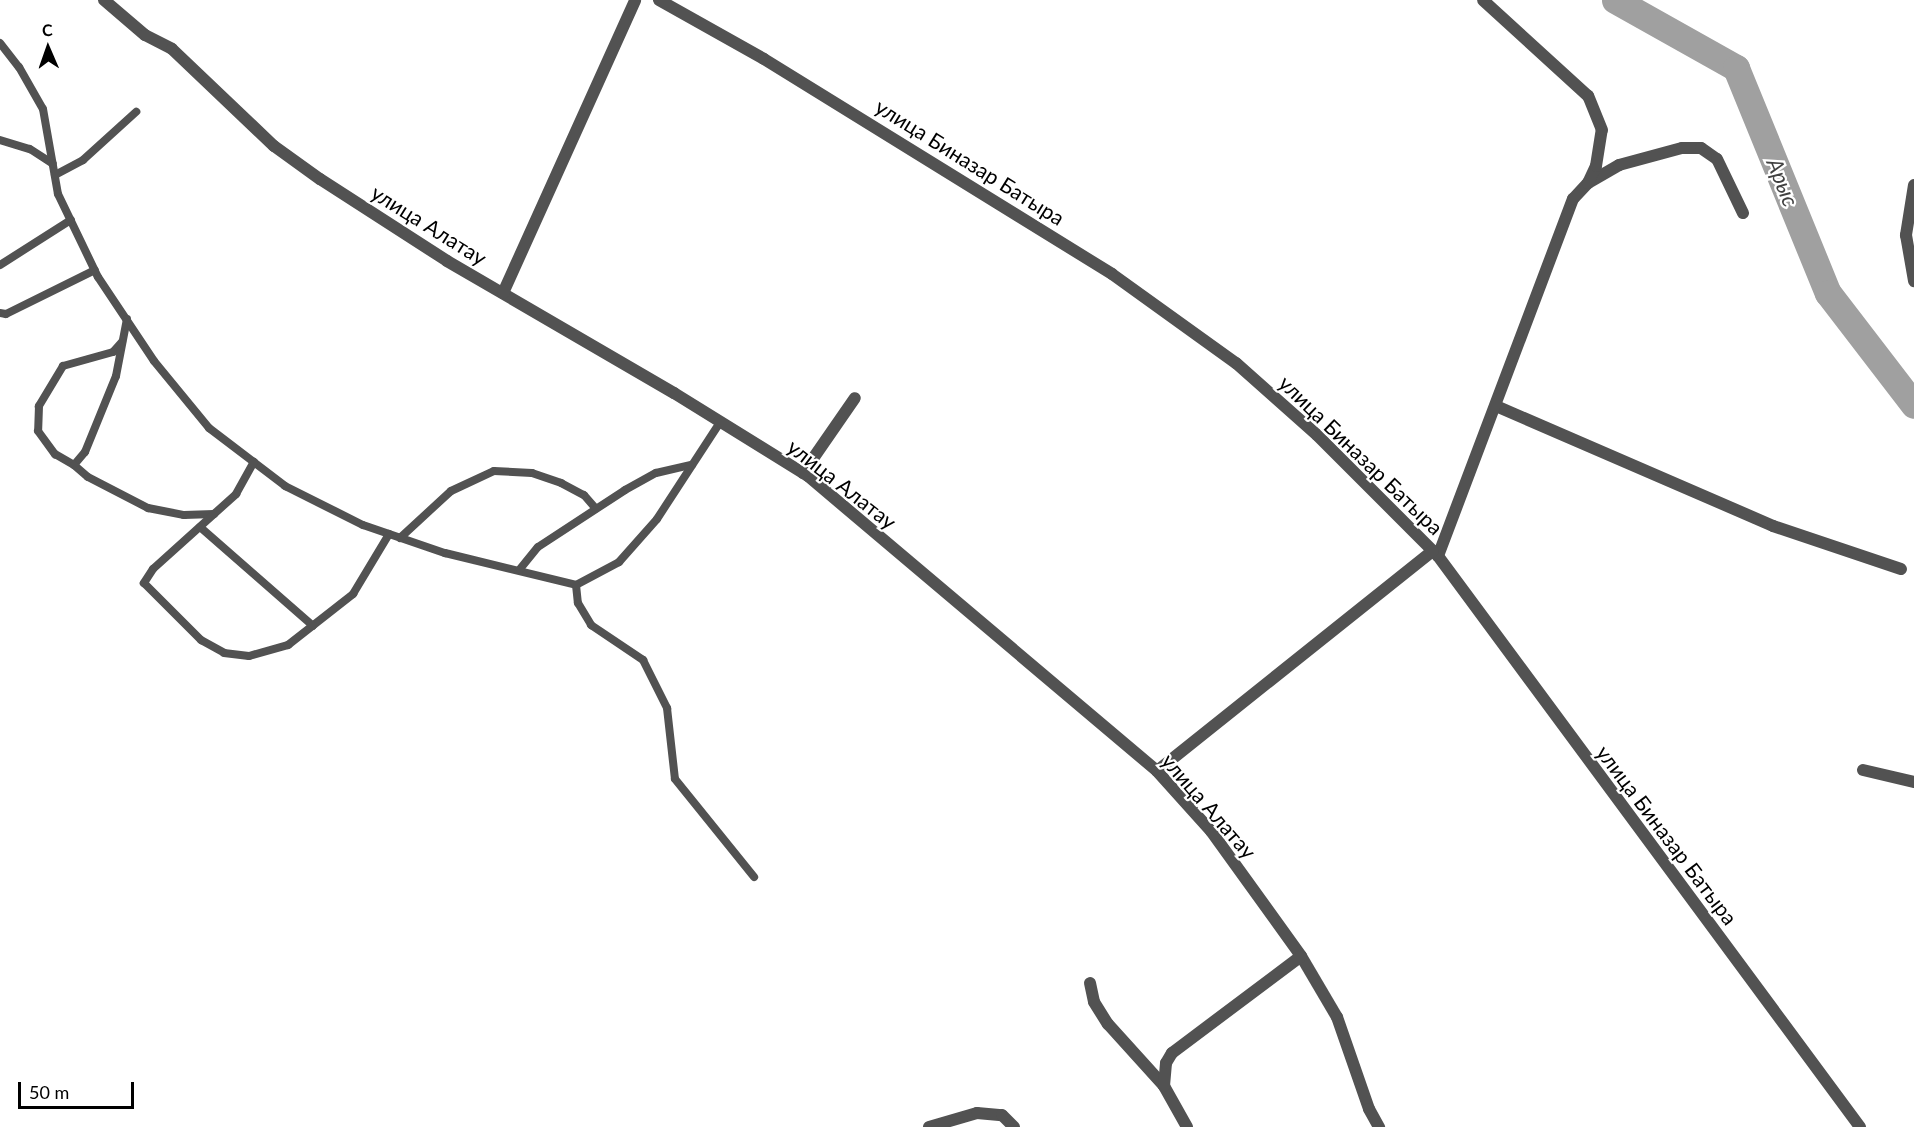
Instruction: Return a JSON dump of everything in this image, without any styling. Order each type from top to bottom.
[{"type":"street","name":"улица Алатау","points":[[104,0],[198,70],[274,146],[447,261],[721,421],[803,473],[1157,771],[1211,831],[1301,956],[1337,1017],[1369,1109],[1379,1127]]},
{"type":"street","points":[[503,293],[636,0]]},
{"type":"street","name":"улица Биназар Батыра","points":[[659,0],[764,59],[1112,274],[1236,363],[1317,435],[1436,554],[1860,1127]]},
{"type":"street","points":[[1483,0],[1588,96],[1602,130],[1596,166],[1588,183]]},
{"type":"street","points":[[1157,771],[1436,554],[1496,406],[1573,199],[1588,183],[1619,165],[1682,148],[1701,148],[1717,159],[1743,213]]},
{"type":"street","points":[[1914,185],[1906,235],[1914,281]]},
{"type":"street","points":[[803,473],[855,398]]},
{"type":"street","points":[[1496,406],[1773,526],[1901,569]]},
{"type":"street","points":[[1863,770],[1914,782]]},
{"type":"street","points":[[1164,1086],[1166,1064],[1181,1044],[1301,956]]},
{"type":"street","points":[[1089,983],[1094,1002],[1108,1024],[1164,1086],[1188,1127]]},
{"type":"street","points":[[929,1127],[977,1113],[1002,1115],[1014,1127]]},
{"type":"lane","points":[[0,43],[20,67],[44,110],[58,194],[95,270],[127,320],[154,361],[209,428],[285,486],[363,525],[400,538],[576,585],[619,562],[657,519],[721,421]]},
{"type":"lane","points":[[55,175],[83,160],[136,112]]},
{"type":"lane","points":[[0,140],[30,149],[53,164]]},
{"type":"lane","points":[[0,265],[71,220]]},
{"type":"lane","points":[[0,313],[6,314],[95,270]]},
{"type":"lane","points":[[74,465],[85,452],[116,376],[127,320]]},
{"type":"lane","points":[[122,342],[113,352],[63,366],[39,406],[38,431],[55,454],[74,465],[88,477],[148,508],[184,515],[214,514]]},
{"type":"lane","points":[[254,462],[236,494],[153,569],[144,583],[201,640],[225,652],[249,656],[288,645],[353,594],[389,534]]},
{"type":"lane","points":[[520,569],[538,547],[596,509],[656,473],[692,465]]},
{"type":"lane","points":[[400,538],[451,491],[494,471],[532,473],[561,483],[584,495],[596,509]]},
{"type":"lane","points":[[200,527],[313,626]]},
{"type":"lane","points":[[576,585],[578,603],[591,625],[643,660],[667,708],[675,780],[754,878]]},
{"type":"waterway","name":"Арыс","points":[[1615,0],[1736,68],[1828,293],[1914,405]]}]
